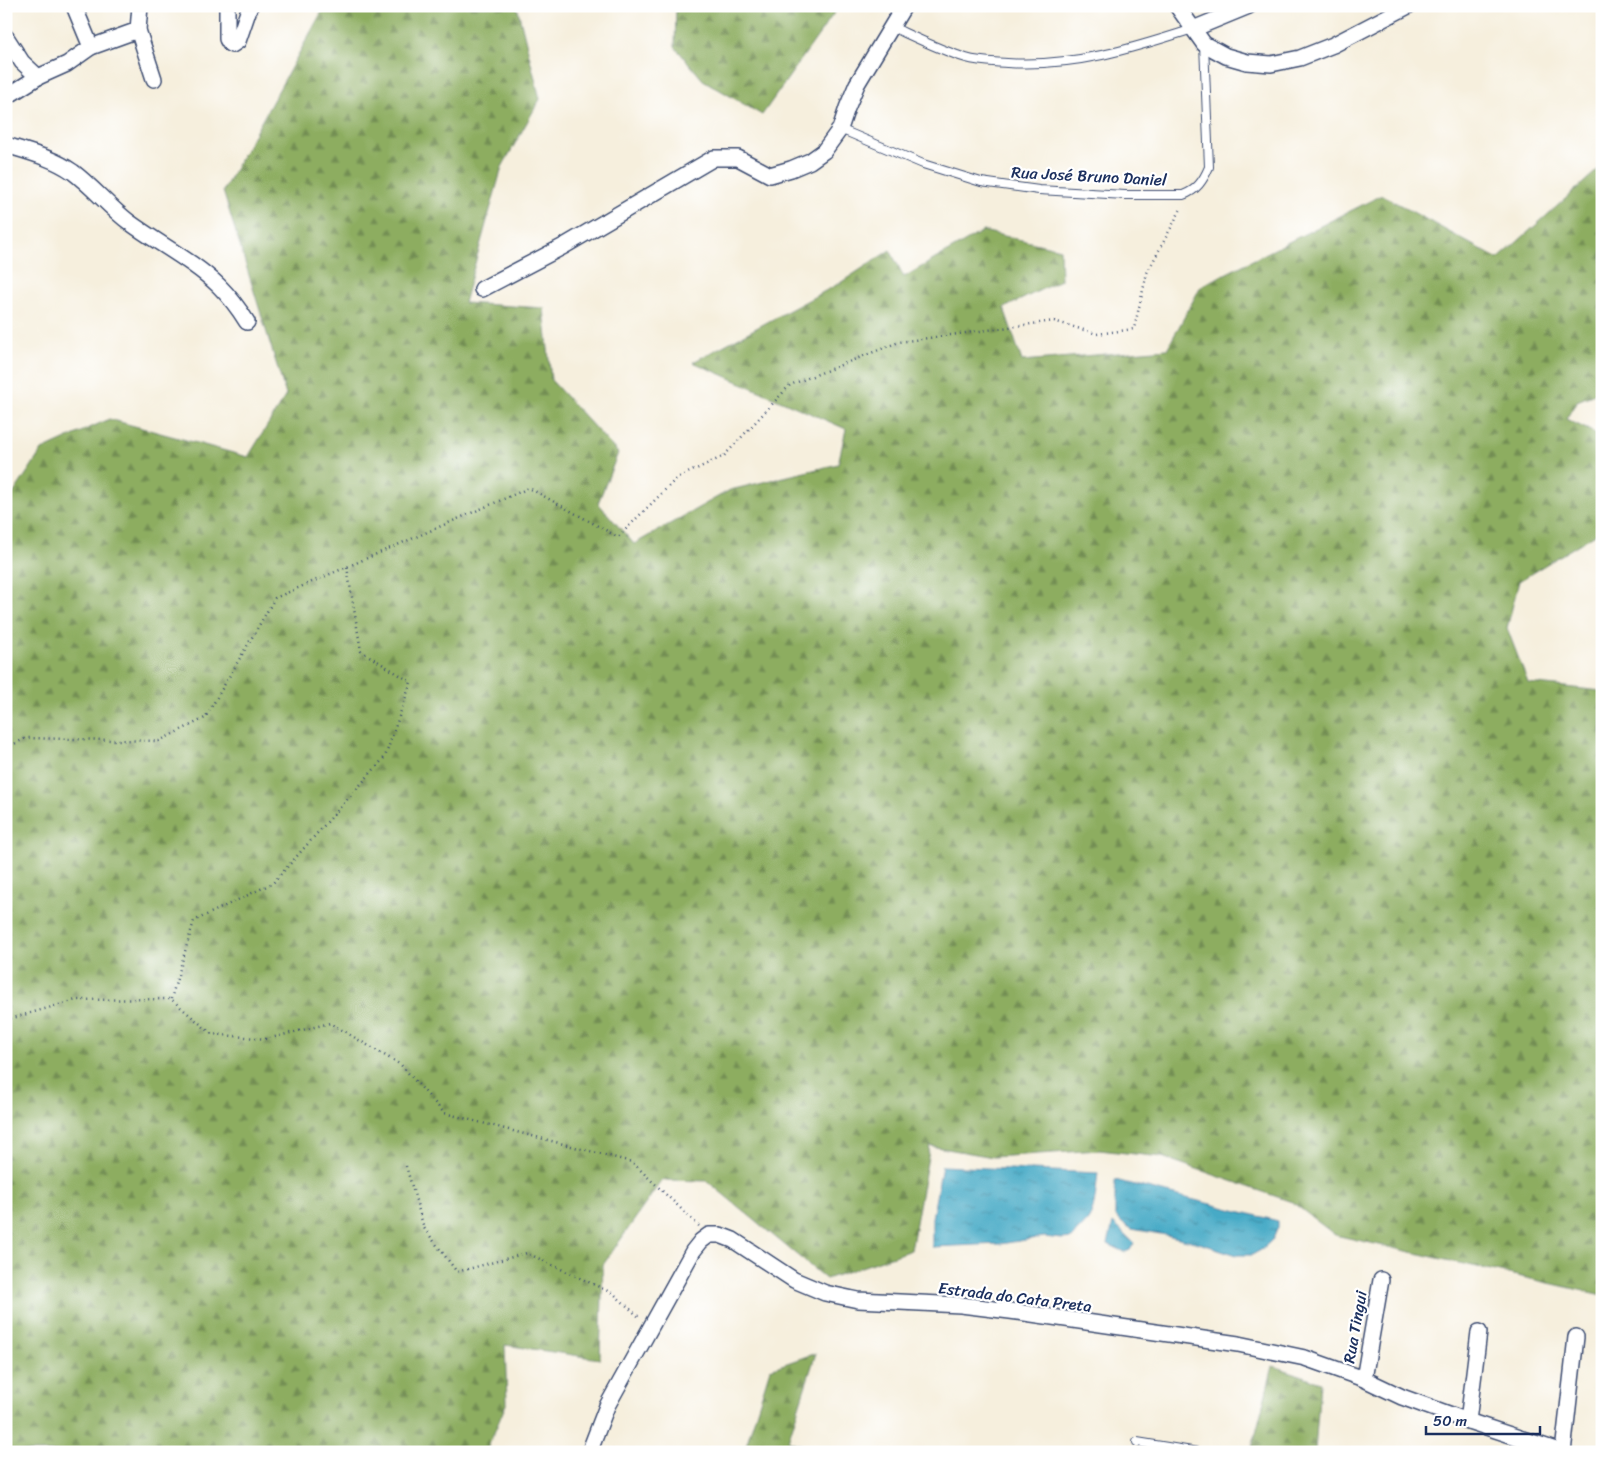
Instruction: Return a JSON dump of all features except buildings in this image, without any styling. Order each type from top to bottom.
[{"type":"street","points":[[74,6],[91,47]]},
{"type":"street","points":[[140,6],[138,30],[154,79]]},
{"type":"street","points":[[227,6],[227,39],[232,45],[238,41],[250,6]]},
{"type":"street","points":[[482,289],[564,246],[714,158],[738,158],[770,175],[810,161],[824,151],[840,129],[857,84],[904,6]]},
{"type":"street","points":[[1177,6],[1204,44],[1226,56],[1247,62],[1271,64],[1300,58],[1333,45],[1408,6]]},
{"type":"street","points":[[1193,29],[1249,6]]},
{"type":"street","points":[[6,97],[38,77],[67,64],[91,47],[138,30]]},
{"type":"street","points":[[6,37],[22,62],[38,77]]},
{"type":"street","points":[[6,145],[50,159],[72,171],[128,222],[200,270],[236,304],[247,322]]},
{"type":"street","points":[[590,1452],[607,1406],[693,1251],[709,1235]]},
{"type":"street","name":"Estrada do Cata Preta","points":[[709,1235],[720,1235],[734,1240],[794,1280],[833,1295],[858,1300],[961,1305],[1010,1311],[1238,1344],[1305,1358],[1364,1379],[1402,1397],[1562,1452]]},
{"type":"street","name":"Rua Tingui","points":[[1364,1379],[1381,1280]]},
{"type":"street","points":[[1468,1421],[1479,1332]]},
{"type":"street","points":[[1562,1452],[1576,1337]]},
{"type":"lane","points":[[892,27],[933,46],[967,58],[1021,64],[1049,63],[1105,55],[1193,29]]},
{"type":"lane","points":[[1190,192],[1203,182],[1209,168],[1204,44]]},
{"type":"lane","name":"Rua José Bruno Daniel","points":[[840,129],[923,164],[981,182],[1039,190],[1124,195],[1183,195],[1190,192]]},
{"type":"lane","points":[[1137,1442],[1198,1452]]},
{"type":"path","points":[[6,748],[26,738],[160,741],[205,718],[275,598],[530,488],[618,537],[677,478],[724,456],[790,385],[899,342],[1054,321],[1097,334],[1134,329],[1147,273],[1190,192]]},
{"type":"path","points":[[171,999],[194,921],[273,883],[385,757],[411,682],[361,652],[347,567]]},
{"type":"path","points":[[6,1020],[76,1000],[171,999],[212,1034],[267,1039],[330,1022],[401,1065],[444,1113],[632,1162],[709,1235]]},
{"type":"path","points":[[406,1166],[424,1228],[458,1272],[527,1252],[614,1294],[651,1328]]},
{"type":"green space","points":[[325,6],[517,6],[540,99],[502,167],[464,303],[544,308],[551,380],[618,453],[598,503],[634,544],[730,490],[838,464],[846,429],[693,362],[840,283],[890,250],[904,277],[983,231],[1060,249],[1061,280],[1004,308],[1022,361],[1167,349],[1201,286],[1382,195],[1498,259],[1602,166],[1602,391],[1577,401],[1566,419],[1597,434],[1602,433],[1602,530],[1519,581],[1507,628],[1528,683],[1602,691],[1602,1295],[1335,1235],[1292,1202],[1162,1157],[1099,1150],[993,1157],[930,1146],[911,1250],[826,1279],[707,1181],[662,1180],[603,1265],[600,1359],[505,1345],[507,1402],[486,1452],[6,1452],[6,498],[13,494],[42,450],[109,419],[248,457],[286,395],[223,191]]},
{"type":"green space","points":[[676,6],[839,6],[762,115],[703,80],[675,47]]},
{"type":"green space","points":[[816,1353],[788,1441],[824,1452],[744,1452],[770,1369]]},
{"type":"green space","points":[[1273,1366],[1320,1382],[1315,1452],[1251,1452]]},
{"type":"water","points":[[942,1166],[1098,1173],[1093,1210],[1088,1220],[1072,1238],[1044,1237],[1000,1244],[932,1247],[932,1218]]},
{"type":"water","points":[[1115,1180],[1278,1221],[1278,1227],[1273,1239],[1252,1255],[1237,1255],[1196,1242],[1132,1229],[1122,1223],[1115,1215]]},
{"type":"water","points":[[1113,1223],[1134,1243],[1130,1250],[1125,1252],[1108,1244]]}]
